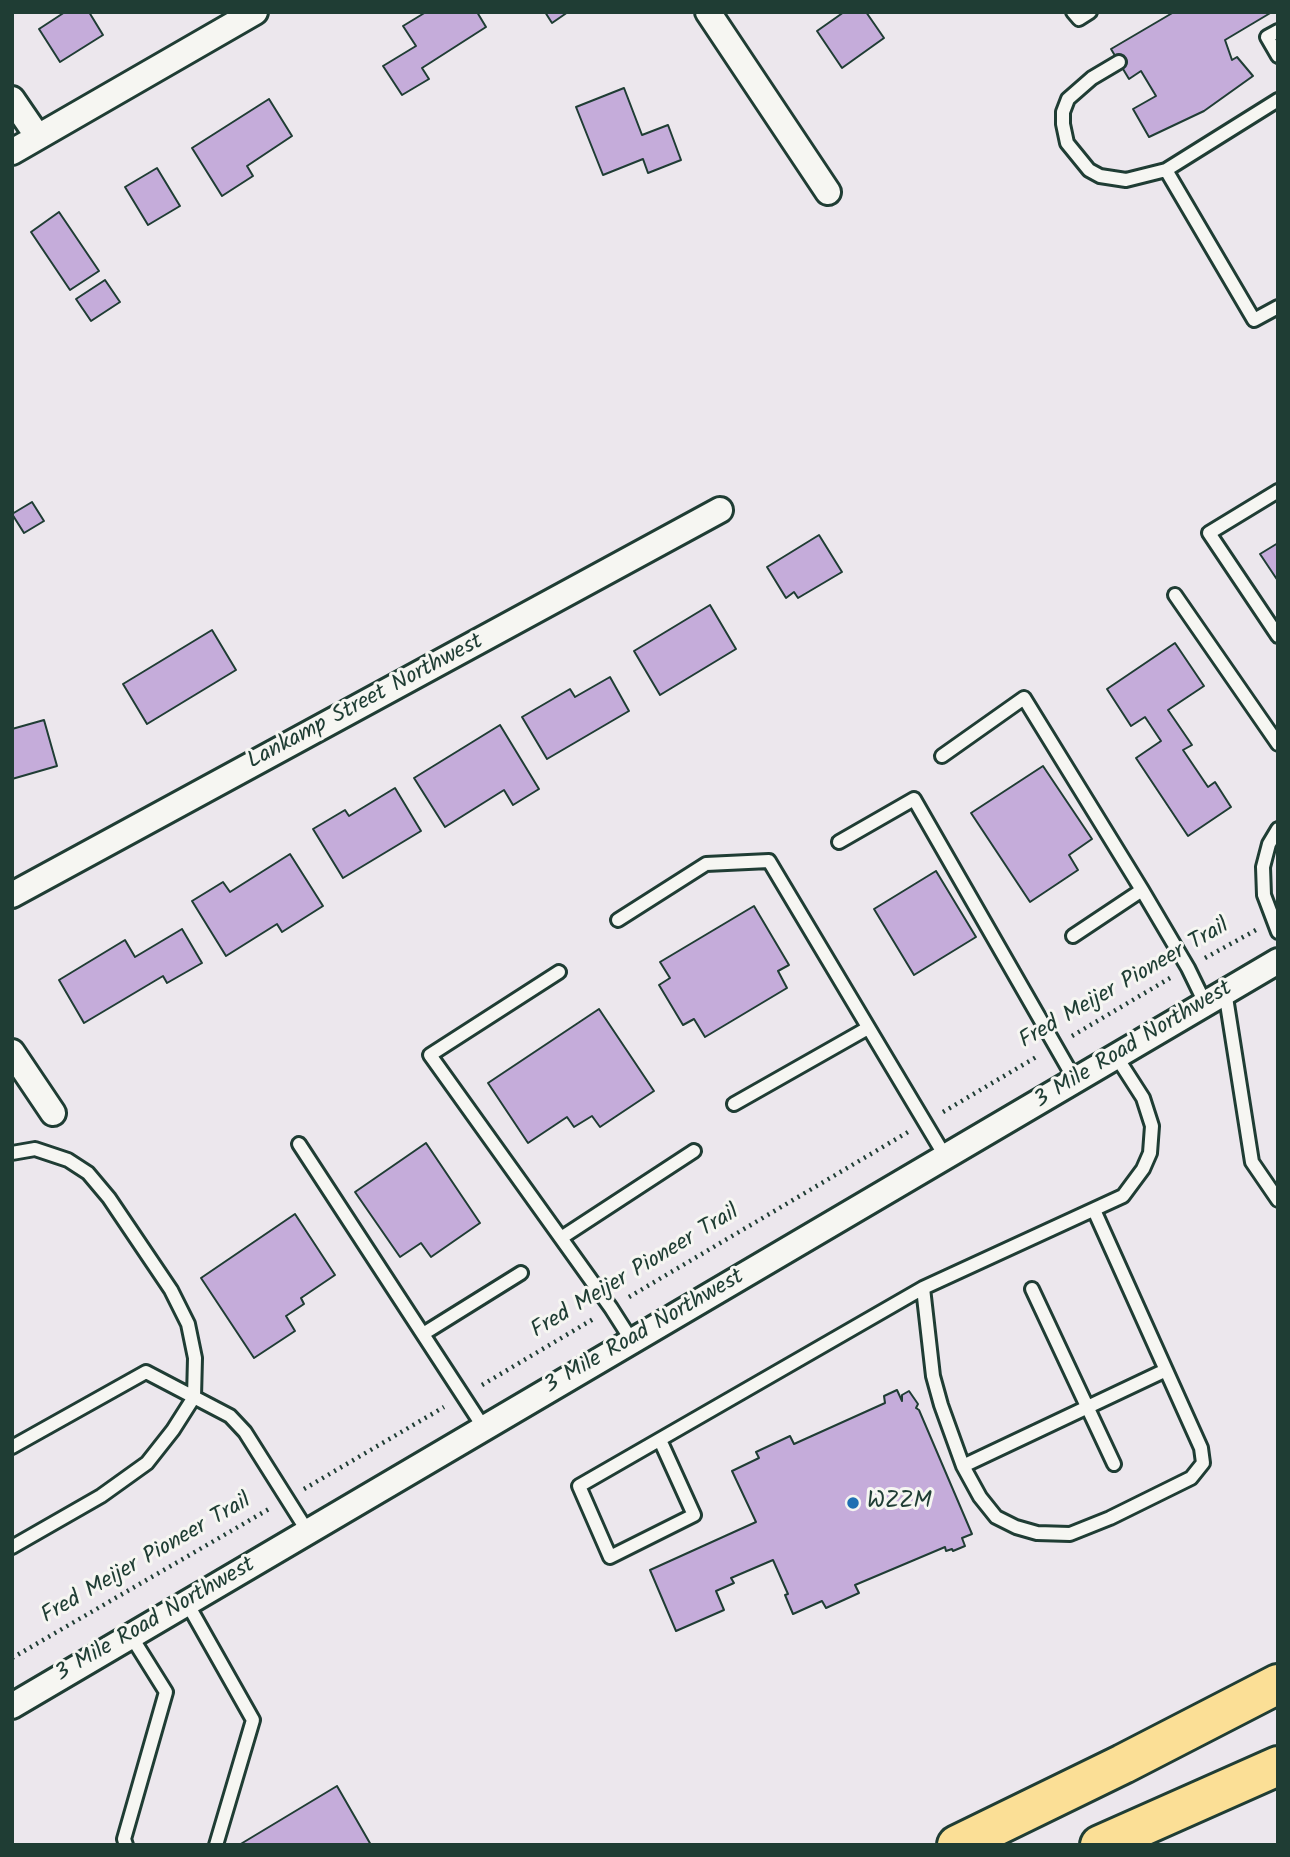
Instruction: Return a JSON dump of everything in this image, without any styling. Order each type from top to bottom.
[{"type":"highway","points":[[957,1845],[1278,1684]]},
{"type":"highway","points":[[1100,1845],[1278,1766]]},
{"type":"street","points":[[12,152],[255,12]]},
{"type":"street","points":[[708,12],[828,192]]},
{"type":"street","points":[[12,99],[38,137]]},
{"type":"street","name":"Lankamp Street Northwest","points":[[12,895],[720,510]]},
{"type":"street","name":"3 Mile Road Northwest","points":[[12,1706],[1278,961]]},
{"type":"street","points":[[12,1052],[53,1113]]},
{"type":"lane","points":[[1073,12],[1079,19],[1090,12]]},
{"type":"lane","points":[[1278,31],[1267,37],[1278,56]]},
{"type":"lane","points":[[1119,62],[1092,78],[1068,99],[1063,112],[1067,143],[1089,170],[1100,176],[1125,180],[1166,170],[1278,100]]},
{"type":"lane","points":[[1166,170],[1254,320],[1278,307]]},
{"type":"lane","points":[[1278,491],[1209,534],[1278,636]]},
{"type":"lane","points":[[1175,595],[1278,744]]},
{"type":"lane","points":[[942,756],[1024,698],[1188,968],[1215,997],[1252,1162],[1278,1200]]},
{"type":"lane","points":[[839,842],[914,799],[1075,1080]]},
{"type":"lane","points":[[1275,926],[1264,895],[1263,867],[1269,844],[1278,830]]},
{"type":"lane","points":[[618,920],[706,864],[769,861],[945,1157]]},
{"type":"lane","points":[[1073,936],[1142,890]]},
{"type":"lane","points":[[559,972],[430,1055],[632,1341]]},
{"type":"lane","points":[[734,1104],[868,1028]]},
{"type":"lane","points":[[660,1440],[694,1514],[610,1557],[579,1486],[923,1288],[1123,1196],[1150,1153],[1152,1126],[1143,1098],[1116,1056]]},
{"type":"lane","points":[[299,1144],[484,1428]]},
{"type":"lane","points":[[12,1153],[35,1149],[68,1160],[88,1173],[109,1198],[171,1290],[188,1324],[195,1358],[194,1397],[148,1463],[101,1496],[12,1547]]},
{"type":"lane","points":[[561,1238],[694,1151]]},
{"type":"lane","points":[[923,1288],[933,1376],[941,1405],[963,1466],[980,1497],[996,1517],[1037,1533],[1070,1534],[1110,1518],[1191,1478],[1203,1463],[1201,1448],[1094,1210]]},
{"type":"lane","points":[[423,1334],[521,1273]]},
{"type":"lane","points":[[1032,1289],[1114,1464]]},
{"type":"lane","points":[[963,1466],[1166,1370]]},
{"type":"lane","points":[[12,1447],[146,1372],[230,1416],[245,1432],[309,1532]]},
{"type":"lane","points":[[187,1603],[253,1720],[216,1845]]},
{"type":"lane","points":[[126,1845],[124,1839],[166,1692],[131,1636]]},
{"type":"path","name":"Fred Meijer Pioneer Trail","points":[[12,1658],[463,1396],[1188,968],[1275,926]]},
{"type":"building","points":[[65,12],[89,12],[103,35],[60,62],[39,29]]},
{"type":"building","points":[[426,12],[477,12],[486,27],[422,68],[429,79],[402,95],[383,66],[416,46],[403,26]]},
{"type":"building","points":[[545,12],[568,12],[552,23]]},
{"type":"building","points":[[844,12],[866,12],[884,38],[842,68],[817,31]]},
{"type":"building","points":[[1174,12],[1272,12],[1225,40],[1232,60],[1237,57],[1253,76],[1204,111],[1149,137],[1133,109],[1156,96],[1141,71],[1129,79],[1111,49]]},
{"type":"building","points":[[624,88],[642,135],[668,125],[681,160],[648,173],[643,159],[603,175],[576,107]]},
{"type":"building","points":[[269,99],[292,136],[247,166],[253,176],[222,196],[192,148]]},
{"type":"building","points":[[157,168],[180,206],[148,225],[125,187]]},
{"type":"building","points":[[59,212],[99,271],[70,290],[31,232]]},
{"type":"building","points":[[105,280],[120,302],[91,321],[76,299]]},
{"type":"building","points":[[32,502],[44,521],[24,533],[12,514]]},
{"type":"building","points":[[819,535],[842,572],[798,598],[794,592],[786,598],[767,567]]},
{"type":"building","points":[[1278,543],[1278,581],[1260,554]]},
{"type":"building","points":[[710,605],[736,649],[660,695],[634,651]]},
{"type":"building","points":[[212,630],[236,670],[147,724],[123,684]]},
{"type":"building","points":[[1175,643],[1204,686],[1168,710],[1192,745],[1183,750],[1208,787],[1215,782],[1231,807],[1188,836],[1136,758],[1161,741],[1145,717],[1131,726],[1107,689]]},
{"type":"building","points":[[610,677],[629,711],[547,759],[522,717],[570,689],[575,697]]},
{"type":"building","points":[[44,720],[57,766],[12,779],[12,729]]},
{"type":"building","points":[[500,725],[539,789],[513,805],[504,790],[445,827],[414,778]]},
{"type":"building","points":[[1043,766],[1092,839],[1069,855],[1078,870],[1030,902],[971,813]]},
{"type":"building","points":[[395,788],[421,831],[343,878],[313,829],[345,810],[349,816]]},
{"type":"building","points":[[290,854],[323,906],[282,932],[277,924],[226,956],[192,901],[223,882],[230,892]]},
{"type":"building","points":[[936,871],[976,937],[914,975],[874,909]]},
{"type":"building","points":[[754,906],[789,965],[778,971],[787,988],[705,1037],[694,1019],[683,1025],[659,985],[670,978],[660,962]]},
{"type":"building","points":[[182,929],[202,963],[167,983],[163,976],[84,1023],[59,980],[125,940],[135,957]]},
{"type":"building","points":[[599,1009],[654,1091],[600,1127],[592,1116],[574,1127],[567,1117],[528,1143],[488,1083]]},
{"type":"building","points":[[426,1143],[480,1223],[431,1257],[421,1243],[400,1257],[355,1192]]},
{"type":"building","points":[[295,1214],[335,1275],[301,1298],[304,1304],[286,1316],[295,1331],[254,1358],[201,1278]]},
{"type":"building","name":"WZZM","points":[[897,1390],[902,1401],[902,1395],[909,1391],[918,1404],[916,1408],[972,1534],[962,1538],[965,1546],[953,1551],[946,1551],[945,1547],[855,1585],[859,1593],[826,1608],[822,1601],[793,1614],[785,1595],[788,1594],[773,1560],[731,1578],[734,1583],[716,1591],[724,1610],[676,1631],[650,1570],[756,1522],[732,1471],[759,1458],[756,1452],[790,1436],[794,1444],[885,1403],[884,1396]]},
{"type":"building","points":[[337,1786],[371,1845],[239,1845]]},
{"type":"place","name":"WZZM","points":[[853,1503]]}]
